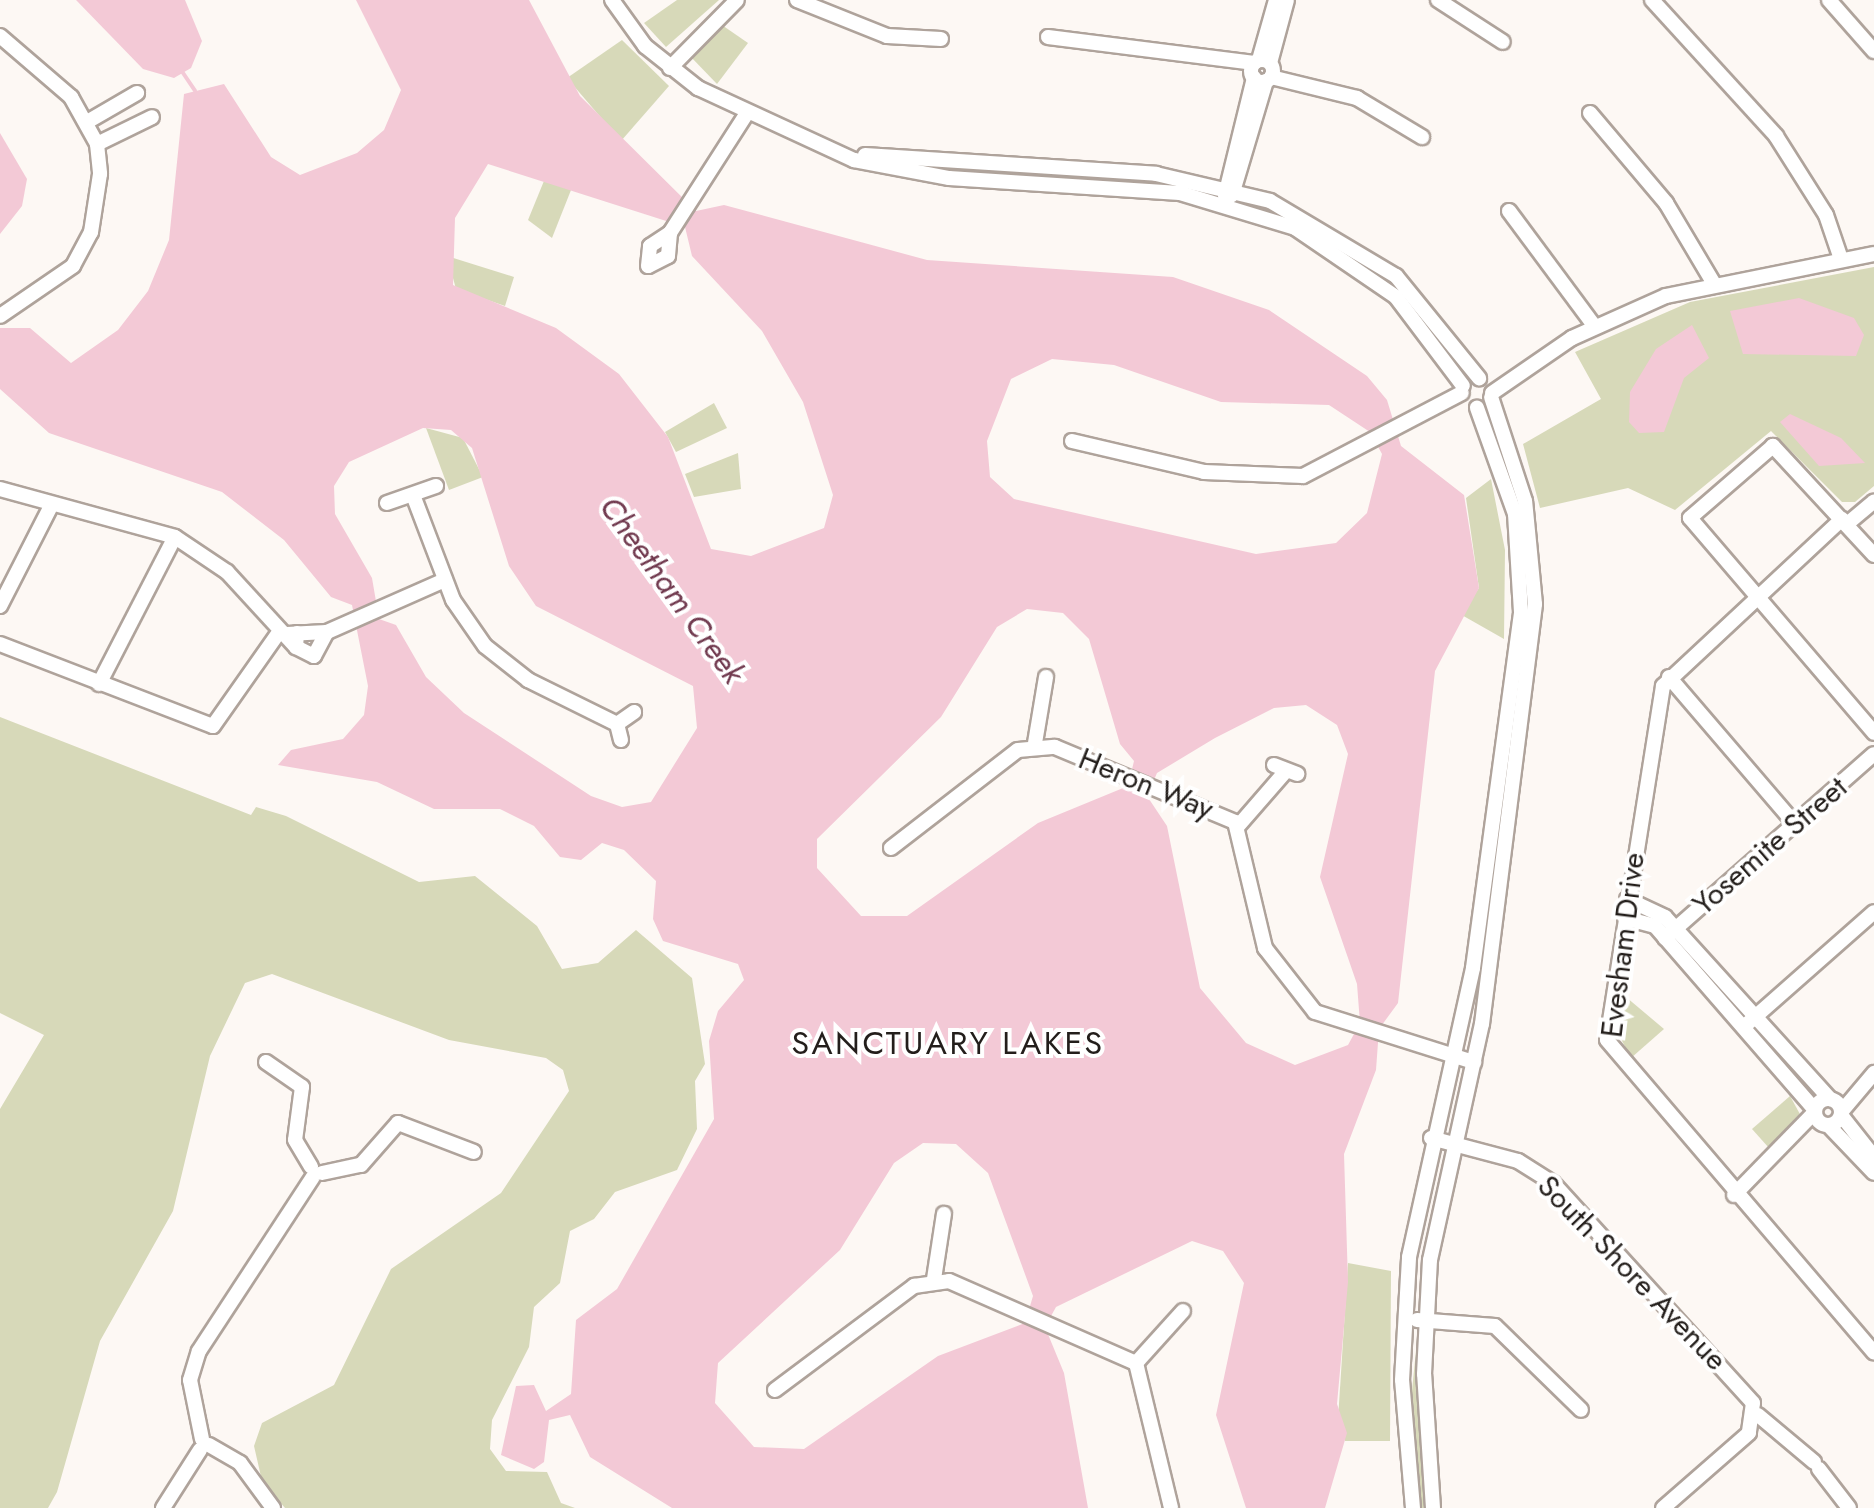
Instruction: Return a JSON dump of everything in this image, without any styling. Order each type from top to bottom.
[{"type":"street","points":[[612,0],[670,68],[745,116],[830,150],[1229,193],[1302,215],[1383,265],[1487,387],[1532,540],[1525,692],[1474,1062],[1452,1142],[1425,1320],[1434,1508]]},
{"type":"street","points":[[670,68],[737,0]]},
{"type":"street","points":[[796,0],[887,36],[941,39]]},
{"type":"street","points":[[1229,193],[1262,71],[1276,0]]},
{"type":"street","points":[[1262,71],[1287,0]]},
{"type":"street","points":[[1438,0],[1503,42]]},
{"type":"street","points":[[1652,0],[1776,136],[1826,214],[1841,259]]},
{"type":"street","points":[[1829,0],[1874,51]]},
{"type":"street","points":[[0,36],[35,59],[87,122],[97,144],[98,201],[82,251],[56,284],[5,314]]},
{"type":"street","points":[[1044,38],[1237,64],[1357,98],[1422,137]]},
{"type":"street","points":[[87,122],[131,97],[147,121],[97,144]]},
{"type":"street","points":[[1589,112],[1652,184],[1713,282]]},
{"type":"street","points":[[674,228],[745,116]]},
{"type":"street","points":[[1229,193],[1362,267],[1413,314],[1495,438],[1519,537],[1521,612],[1508,689],[1480,933],[1431,1138],[1403,1321],[1413,1508]]},
{"type":"street","points":[[1508,209],[1594,327]]},
{"type":"street","points":[[1072,441],[1261,477],[1322,471],[1468,398],[1594,327],[1713,282],[1874,254]]},
{"type":"street","points":[[1468,398],[1487,387]]},
{"type":"street","points":[[1874,555],[1773,446],[1698,506],[1692,525],[1874,733]]},
{"type":"street","points":[[388,503],[436,486]]},
{"type":"street","points":[[0,489],[175,537],[227,572],[277,635],[297,640],[320,655],[327,632]]},
{"type":"street","points":[[413,495],[466,622],[506,664],[617,724],[621,740]]},
{"type":"street","points":[[1796,824],[1696,710],[1666,682],[1754,597],[1874,500]]},
{"type":"street","points":[[0,606],[51,506]]},
{"type":"street","points":[[100,684],[175,537]]},
{"type":"street","points":[[297,640],[327,632],[347,618],[446,580]]},
{"type":"street","points":[[0,644],[213,726],[277,635]]},
{"type":"street","points":[[890,848],[1035,744],[1046,677]]},
{"type":"street","name":"Evesham Drive","points":[[1666,682],[1627,898],[1609,1048],[1874,1353]]},
{"type":"street","points":[[1508,689],[1525,692]]},
{"type":"street","points":[[617,724],[634,712]]},
{"type":"street","name":"Heron Way","points":[[1035,744],[1150,785],[1238,826],[1277,970],[1315,1012],[1376,1037],[1474,1062]]},
{"type":"street","name":"Yosemite Street","points":[[1671,934],[1874,754]]},
{"type":"street","points":[[1238,826],[1285,770]]},
{"type":"street","points":[[1627,898],[1671,934],[1749,1022],[1836,1106],[1874,1157]]},
{"type":"street","points":[[1749,1022],[1874,912]]},
{"type":"street","points":[[1624,918],[1646,920],[1671,934]]},
{"type":"street","points":[[1749,1022],[1815,1111],[1874,1173]]},
{"type":"street","points":[[266,1062],[302,1087],[296,1140],[316,1172]]},
{"type":"street","points":[[1796,1140],[1827,1125],[1836,1106],[1874,1073]]},
{"type":"street","points":[[1734,1195],[1796,1140],[1815,1111],[1836,1106]]},
{"type":"street","points":[[163,1508],[204,1445],[190,1380],[199,1351],[316,1172],[361,1165],[398,1123],[474,1152]]},
{"type":"street","name":"South Shore Avenue","points":[[1431,1138],[1518,1161],[1553,1183],[1758,1415],[1816,1466],[1849,1508]]},
{"type":"street","points":[[775,1390],[934,1278],[944,1214]]},
{"type":"street","points":[[934,1278],[1029,1314],[1136,1363]]},
{"type":"street","points":[[1136,1363],[1183,1311]]},
{"type":"street","points":[[1403,1321],[1495,1326],[1581,1410]]},
{"type":"street","points":[[1136,1363],[1171,1508]]},
{"type":"street","points":[[1663,1508],[1758,1415]]},
{"type":"street","points":[[204,1445],[240,1463],[272,1508]]},
{"type":"green space","points":[[677,0],[719,0],[666,47],[644,23]]},
{"type":"green space","points":[[719,23],[748,43],[717,84],[689,55]]},
{"type":"green space","points":[[622,40],[669,86],[621,141],[567,78]]},
{"type":"green space","points":[[546,176],[573,185],[552,238],[528,220]]},
{"type":"green space","points":[[447,256],[514,277],[505,306],[456,289]]},
{"type":"green space","points":[[1874,267],[1874,486],[1855,502],[1842,502],[1771,431],[1675,510],[1628,488],[1540,508],[1523,444],[1601,399],[1575,352],[1690,302]]},
{"type":"green space","points":[[714,403],[727,428],[676,452],[665,432]]},
{"type":"green space","points":[[426,428],[463,438],[483,477],[449,490]]},
{"type":"green space","points":[[738,453],[741,489],[694,497],[685,474]]},
{"type":"green space","points":[[1491,479],[1505,550],[1504,639],[1460,614],[1479,588],[1466,498]]},
{"type":"green space","points":[[0,717],[251,815],[256,807],[286,816],[419,882],[475,876],[537,926],[562,969],[598,963],[636,930],[692,978],[705,1064],[695,1081],[697,1129],[677,1170],[615,1192],[594,1219],[570,1231],[560,1283],[534,1307],[529,1347],[492,1420],[490,1449],[506,1471],[547,1472],[561,1503],[575,1508],[285,1508],[262,1481],[254,1446],[262,1423],[334,1385],[391,1269],[501,1193],[569,1091],[563,1070],[546,1058],[449,1040],[272,974],[245,983],[210,1056],[173,1211],[100,1341],[57,1492],[48,1508],[0,1508],[0,1109],[44,1035],[0,1013]]},
{"type":"green space","points":[[1626,997],[1664,1029],[1631,1058],[1619,1035]]},
{"type":"green space","points":[[1790,1096],[1801,1116],[1769,1148],[1752,1129]]},
{"type":"green space","points":[[1348,1263],[1391,1271],[1390,1441],[1345,1441],[1338,1420]]},
{"type":"green space","points":[[1418,1330],[1428,1508],[1419,1508],[1409,1421]]},
{"type":"water","points":[[76,0],[185,0],[202,41],[191,68],[174,78],[143,69]]},
{"type":"water","name":"SANCTUARY LAKES","points":[[356,0],[529,0],[580,96],[696,211],[724,205],[927,260],[1173,277],[1269,310],[1367,376],[1387,400],[1401,446],[1464,495],[1479,588],[1435,671],[1398,1003],[1379,1029],[1376,1070],[1344,1154],[1348,1282],[1337,1404],[1347,1433],[1325,1508],[1246,1508],[1216,1415],[1244,1283],[1223,1251],[1192,1241],[1056,1307],[1045,1327],[1064,1373],[1088,1508],[672,1508],[590,1457],[570,1415],[549,1420],[544,1462],[534,1469],[501,1455],[516,1386],[534,1385],[546,1411],[571,1394],[576,1320],[617,1289],[714,1119],[709,1041],[718,1011],[744,980],[738,964],[663,941],[653,919],[656,881],[624,850],[602,843],[581,860],[560,857],[534,826],[500,809],[434,809],[377,782],[278,765],[291,750],[343,739],[364,715],[368,686],[352,605],[331,597],[284,540],[222,492],[49,433],[0,389],[0,328],[30,328],[71,363],[118,330],[148,291],[169,240],[184,94],[224,84],[271,157],[300,175],[357,153],[384,130],[401,90]],"holes":[[[488,164],[685,227],[692,256],[762,331],[803,402],[833,495],[824,528],[751,556],[711,549],[668,437],[619,374],[556,328],[453,285],[455,218]],[[1052,359],[1114,365],[1221,402],[1329,405],[1370,432],[1382,454],[1367,513],[1336,543],[1256,554],[1014,499],[990,477],[987,441],[1011,379]],[[423,428],[451,430],[472,448],[509,566],[536,606],[693,686],[697,728],[651,802],[622,807],[591,796],[464,713],[426,677],[396,625],[379,619],[372,578],[335,514],[334,486],[349,462]],[[1027,609],[1063,613],[1089,639],[1120,744],[1134,761],[1128,786],[1038,823],[907,916],[861,916],[817,868],[817,839],[941,717],[997,627]],[[1306,705],[1337,725],[1348,754],[1320,877],[1357,984],[1360,1023],[1348,1045],[1295,1065],[1246,1043],[1200,988],[1167,826],[1147,796],[1157,773],[1274,708]],[[923,1143],[956,1144],[988,1173],[1033,1296],[1025,1323],[938,1356],[804,1449],[754,1447],[715,1403],[718,1363],[840,1250],[894,1163]]]},
{"type":"water","points":[[0,133],[27,179],[22,206],[0,234]]},
{"type":"water","points":[[1799,298],[1854,318],[1864,335],[1856,356],[1743,354],[1730,311]]},
{"type":"water","points":[[1692,325],[1709,358],[1684,378],[1664,432],[1639,433],[1629,422],[1630,392],[1656,349]]},
{"type":"water","points":[[1790,414],[1841,438],[1865,463],[1819,466],[1780,422]]},
{"type":"waterway","name":"Cheetham Creek","points":[[181,70],[195,91]]},
{"type":"district","name":"SANCTUARY LAKES","points":[[948,1043]]}]
